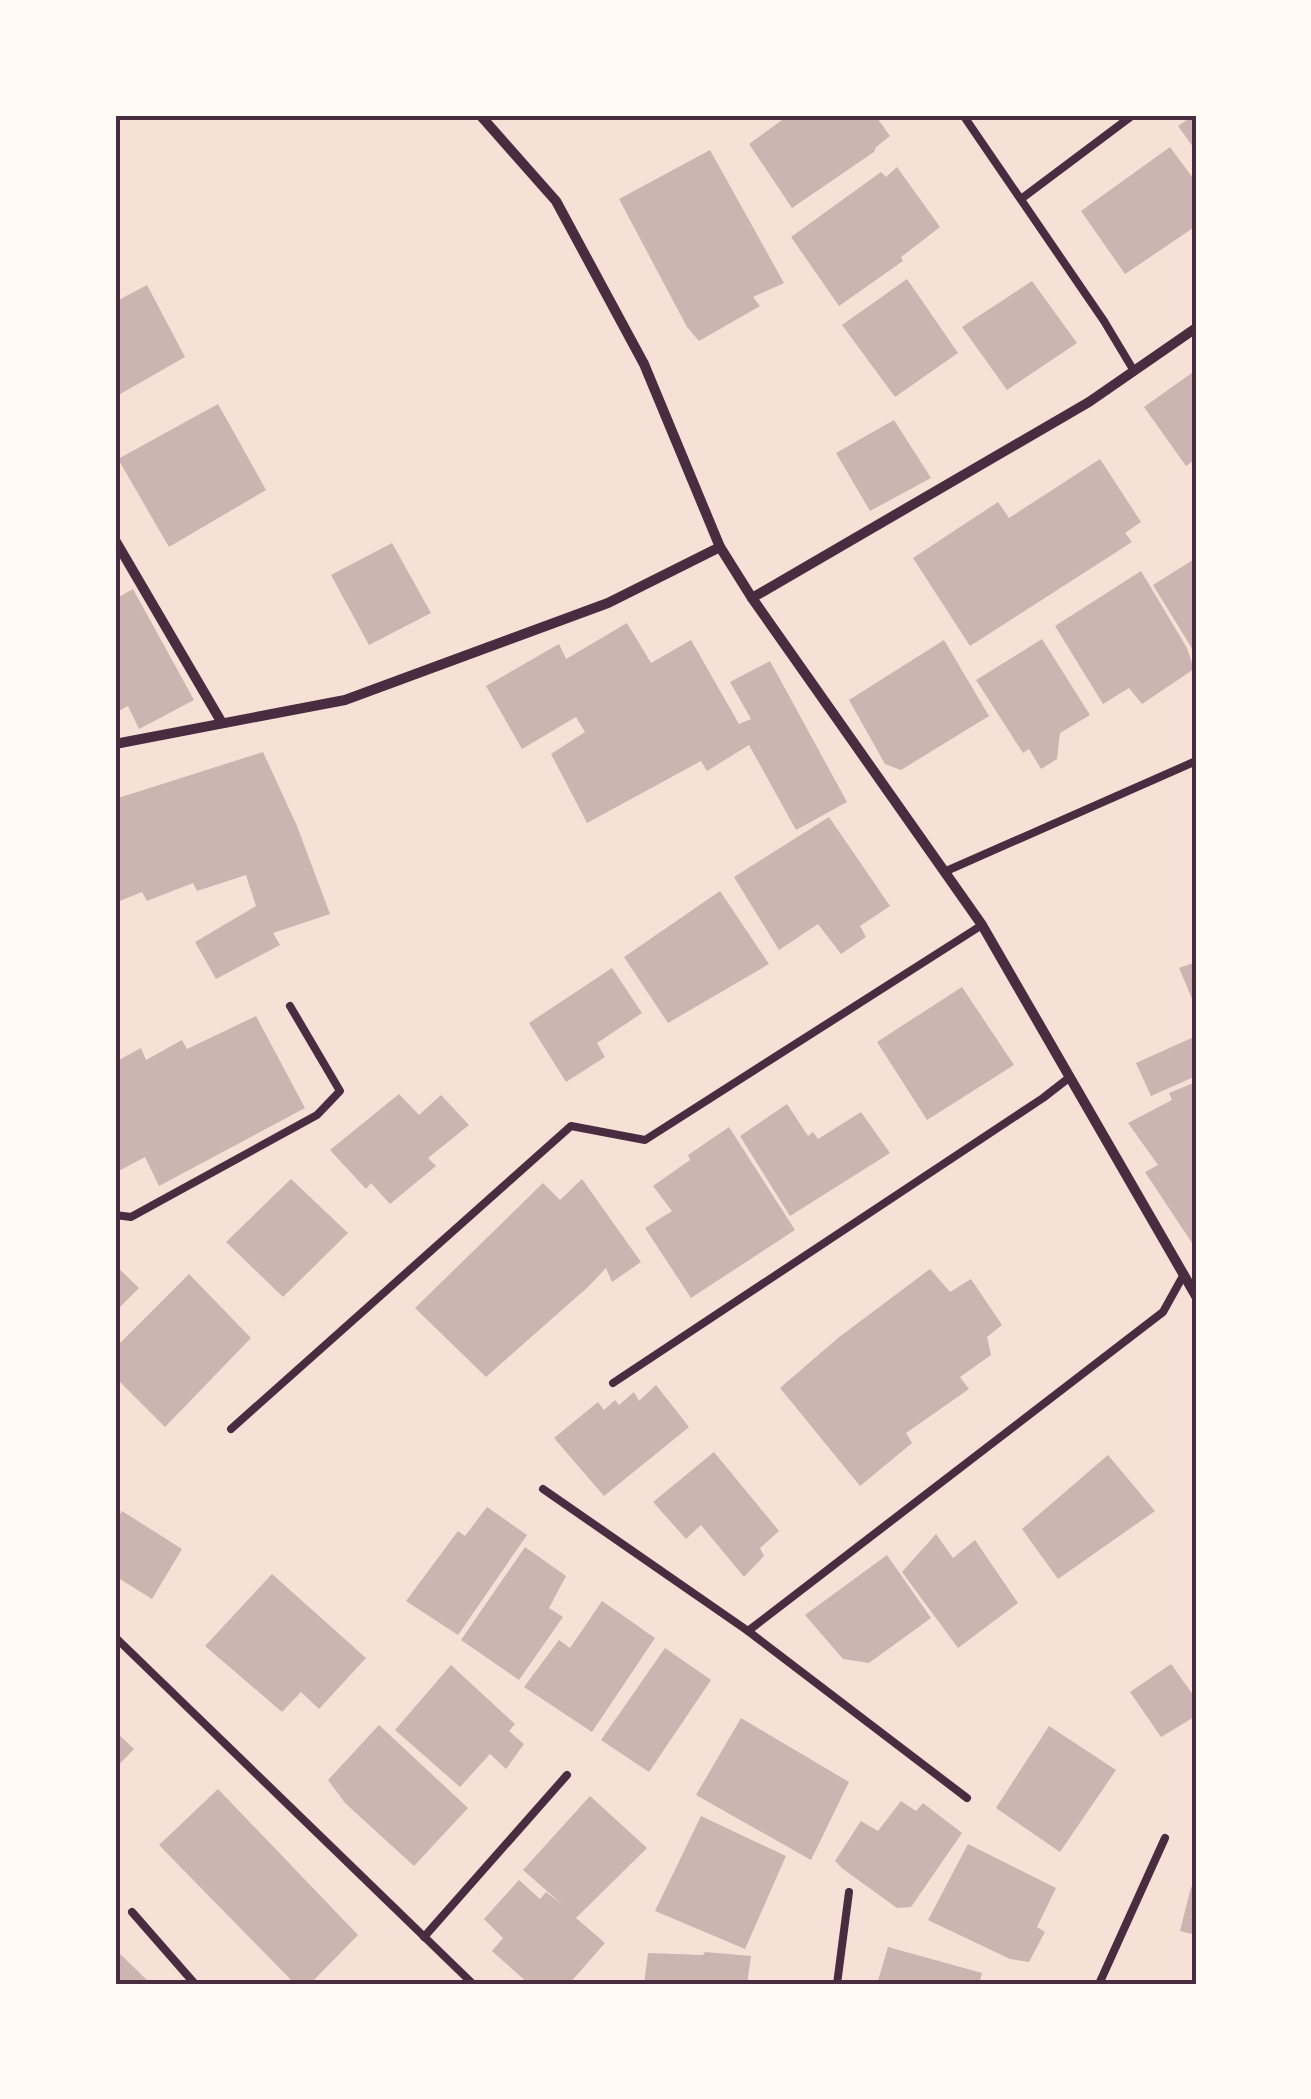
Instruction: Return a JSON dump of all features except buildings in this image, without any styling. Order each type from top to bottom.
[{"type":"street","points":[[480,115],[556,200],[644,364],[720,547],[982,924],[1196,1296]]},
{"type":"street","points":[[752,598],[1089,402],[1196,328]]},
{"type":"street","points":[[115,540],[222,723]]},
{"type":"street","points":[[115,744],[345,700],[608,603],[720,547]]},
{"type":"lane","points":[[963,115],[1134,371]]},
{"type":"lane","points":[[1021,199],[1132,115]]},
{"type":"lane","points":[[944,872],[1196,761]]},
{"type":"lane","points":[[232,1429],[572,1126],[644,1140],[982,924]]},
{"type":"lane","points":[[115,1215],[131,1216],[232,1161],[317,1114],[340,1091],[290,1006]]},
{"type":"lane","points":[[612,1383],[1043,1098],[1070,1076]]},
{"type":"lane","points":[[748,1631],[1163,1312],[1183,1276]]},
{"type":"lane","points":[[544,1489],[748,1631],[967,1798]]},
{"type":"lane","points":[[115,1637],[473,1984]]},
{"type":"lane","points":[[424,1937],[567,1776]]},
{"type":"lane","points":[[1099,1984],[1164,1838]]},
{"type":"lane","points":[[837,1984],[849,1892]]},
{"type":"lane","points":[[132,1912],[195,1984]]}]
